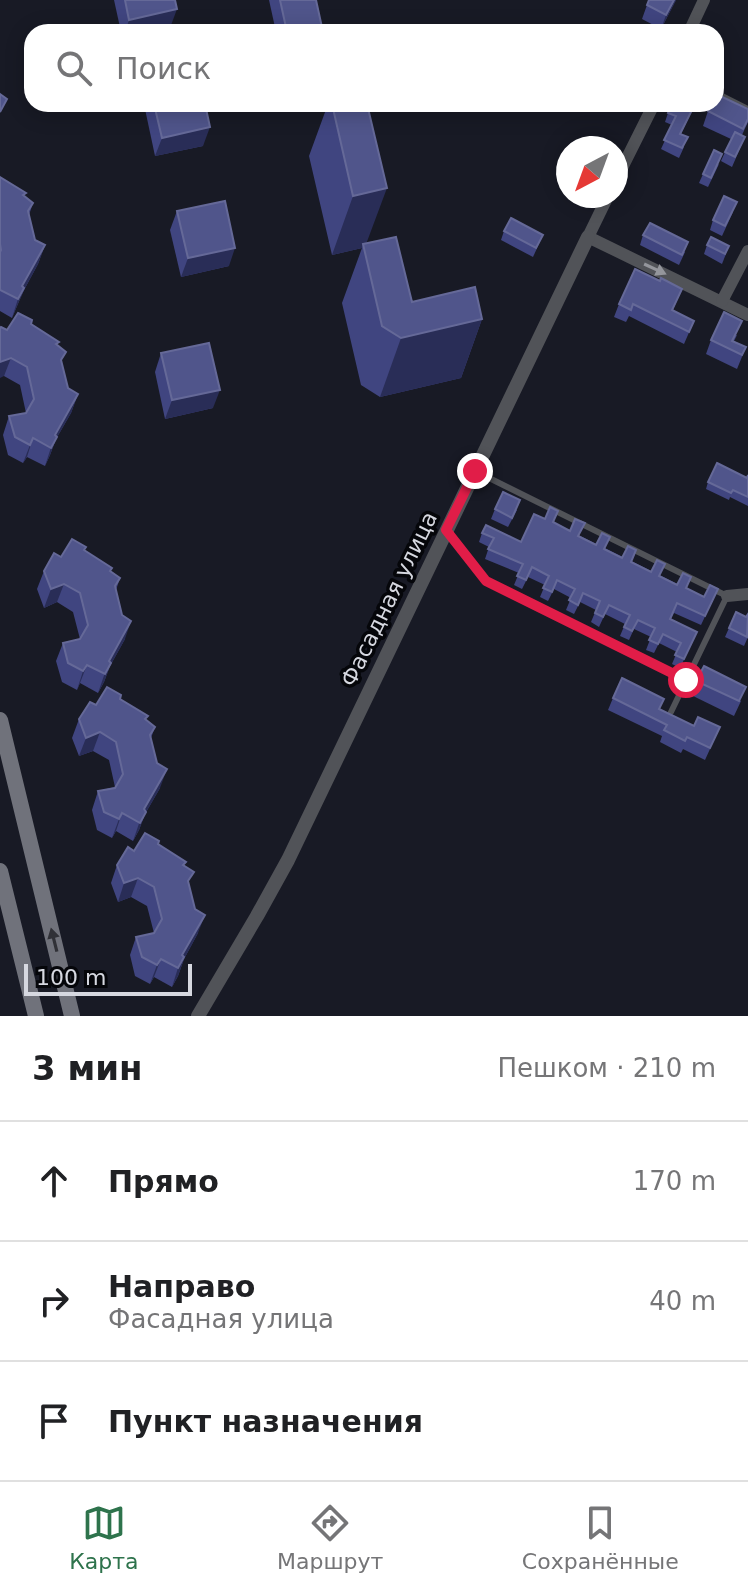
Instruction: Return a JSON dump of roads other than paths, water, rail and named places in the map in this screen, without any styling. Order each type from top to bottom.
[{"type":"main road","points":[[0,720],[72,1016]]},
{"type":"main road","points":[[0,871],[36,1016]]},
{"type":"street","points":[[693,24],[704,0]]},
{"type":"street","points":[[628,156],[650,112]]},
{"type":"street","name":"Фасадная улица","points":[[198,1016],[277,882],[602,208]]},
{"type":"street","points":[[588,237],[748,315]]},
{"type":"street","points":[[722,301],[748,251]]},
{"type":"street","points":[[727,596],[748,594]]},
{"type":"lane","points":[[724,97],[748,109]]},
{"type":"lane","points":[[475,471],[727,596],[671,712]]},
{"type":"lane","points":[[446,530],[486,581],[686,680]]}]
